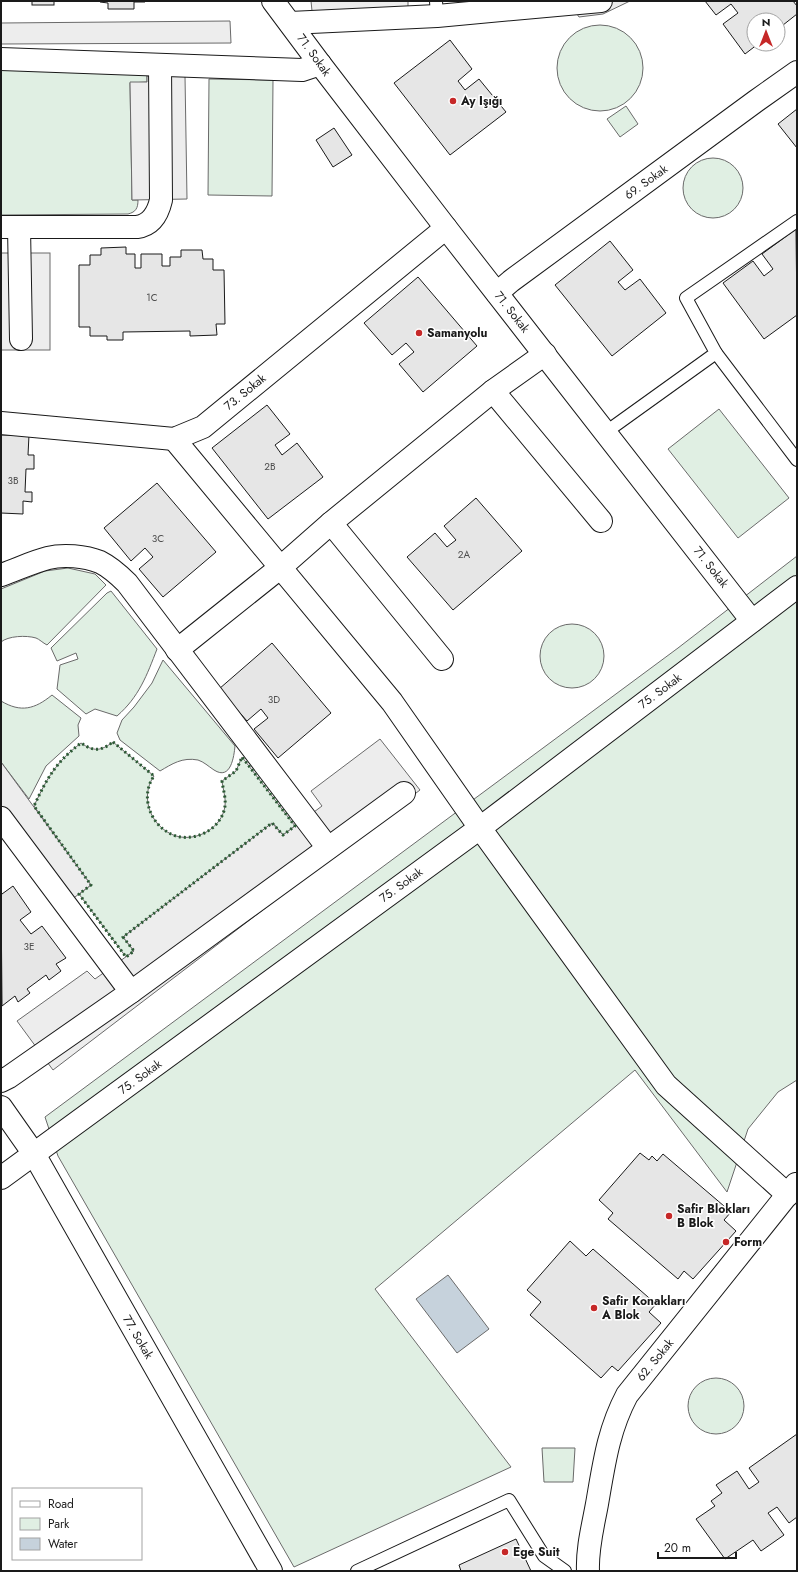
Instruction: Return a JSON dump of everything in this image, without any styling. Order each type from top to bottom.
[{"type":"street","name":"71. Sokak","points":[[273,1],[446,228],[752,621]]},
{"type":"street","points":[[290,23],[437,9],[601,1]]},
{"type":"street","points":[[1,59],[302,70],[320,64]]},
{"type":"street","points":[[21,339],[10,227],[137,227],[144,226],[152,220],[158,211],[160,200],[160,65]]},
{"type":"street","name":"69. Sokak","points":[[497,293],[797,72]]},
{"type":"street","name":"73. Sokak","points":[[1,422],[174,439],[203,427],[446,228]]},
{"type":"street","points":[[177,650],[281,568],[331,523],[493,391],[545,354]]},
{"type":"street","points":[[493,391],[601,521]]},
{"type":"street","points":[[174,439],[392,702],[480,828],[666,1085],[792,1189]]},
{"type":"street","points":[[331,523],[442,659]]},
{"type":"street","points":[[1,575],[47,558],[74,557],[100,562],[127,583],[328,848]]},
{"type":"street","name":"75. Sokak","points":[[1,1178],[480,828],[797,587]]},
{"type":"street","points":[[1,1081],[9,1077],[131,992],[404,793]]},
{"type":"street","points":[[1,818],[131,992]]},
{"type":"street","name":"77. Sokak","points":[[1,1106],[34,1154],[271,1571]]},
{"type":"street","name":"62. Sokak","points":[[588,1571],[589,1548],[608,1442],[618,1413],[627,1395],[792,1189]]},
{"type":"lane","points":[[797,221],[686,298],[716,353],[797,460]]},
{"type":"lane","points":[[606,432],[716,353]]},
{"type":"lane","points":[[357,1571],[510,1500],[544,1556],[566,1571]]},
{"type":"green space","points":[[600,25],[616,29],[630,38],[639,52],[643,68],[639,84],[630,98],[616,107],[600,111],[584,107],[570,98],[561,84],[557,68],[561,52],[570,38],[584,29]]},
{"type":"green space","points":[[1,65],[143,73],[147,76],[147,82],[130,83],[132,200],[138,200],[138,205],[135,211],[128,214],[1,215]]},
{"type":"green space","points":[[209,79],[273,80],[272,196],[208,195]]},
{"type":"green space","points":[[626,106],[638,124],[620,137],[607,119]]},
{"type":"green space","points":[[713,158],[730,163],[738,171],[743,188],[738,205],[730,213],[713,218],[696,213],[688,205],[683,188],[688,171],[696,163]]},
{"type":"green space","points":[[719,409],[789,498],[738,538],[668,449]]},
{"type":"green space","points":[[797,556],[797,1080],[778,1092],[748,1129],[727,1192],[635,1070],[375,1289],[511,1467],[294,1567],[58,1156],[45,1117],[678,648]]},
{"type":"green space","points":[[68,568],[95,574],[106,585],[47,645],[36,638],[27,637],[13,637],[1,642],[1,589],[45,571]]},
{"type":"green space","points":[[111,591],[157,649],[142,685],[125,709],[117,716],[95,709],[86,714],[57,689],[60,665],[78,659],[76,653],[57,661],[51,648],[107,593]]},
{"type":"green space","points":[[566,624],[578,624],[595,633],[602,644],[604,656],[602,668],[595,679],[578,688],[566,688],[554,683],[545,674],[540,662],[540,650],[545,638],[554,629]]},
{"type":"green space","points":[[163,660],[235,746],[234,756],[228,770],[220,773],[198,760],[187,759],[160,771],[120,740],[117,733],[122,720],[152,683]]},
{"type":"green space","points":[[52,695],[81,718],[78,725],[79,736],[46,766],[29,799],[1,762],[1,701],[15,707],[28,708],[40,704]]},
{"type":"green space","points":[[113,742],[154,776],[148,793],[150,811],[154,819],[167,832],[176,836],[192,837],[207,832],[214,827],[223,814],[225,806],[222,781],[236,771],[242,757],[295,826],[283,835],[273,823],[123,937],[134,951],[126,957],[79,894],[91,885],[34,806],[53,771],[72,750],[81,743],[90,748],[101,749]]},
{"type":"green space","points":[[716,1378],[727,1380],[736,1386],[742,1395],[744,1406],[742,1417],[736,1426],[727,1432],[716,1434],[705,1432],[696,1426],[690,1417],[688,1406],[690,1395],[696,1386],[705,1380]]},
{"type":"green space","points":[[542,1448],[575,1448],[573,1482],[544,1482]]},
{"type":"shaded area","points":[[311,1],[408,1],[408,7],[312,11]]},
{"type":"shaded area","points":[[568,1],[630,1],[603,14],[579,17]]},
{"type":"shaded area","points":[[230,21],[231,43],[1,44],[1,23]]},
{"type":"shaded area","points":[[147,76],[185,76],[187,199],[132,200],[130,82],[147,82]]},
{"type":"shaded area","points":[[1,253],[50,253],[50,350],[1,350]]},
{"type":"shaded area","points":[[380,739],[420,790],[53,1070],[17,1021],[87,971],[95,979],[134,951],[123,937],[272,823],[283,835],[322,806],[311,791]]},
{"type":"shaded area","points":[[1,762],[91,885],[67,903],[1,817]]},
{"type":"water","points":[[448,1275],[489,1329],[457,1353],[416,1299]]},
{"type":"building","points":[[32,1],[54,1],[54,5],[32,5]]},
{"type":"building","points":[[100,1],[145,2],[134,2],[134,9],[108,9],[108,3]]},
{"type":"building","points":[[705,1],[793,1],[797,6],[797,14],[786,23],[786,12],[746,12],[746,52],[748,52],[745,54],[723,24],[738,13],[731,4],[716,15]]},
{"type":"building","name":"Ay Işığı","points":[[450,40],[472,69],[458,81],[465,90],[479,79],[506,112],[450,155],[394,83]]},
{"type":"building","points":[[797,109],[797,148],[778,124]]},
{"type":"building","points":[[334,128],[352,155],[333,167],[316,140]]},
{"type":"building","points":[[796,229],[797,315],[764,339],[723,283],[753,261],[764,276],[773,269],[762,254]]},
{"type":"building","points":[[610,241],[633,270],[618,282],[625,290],[640,279],[666,313],[612,356],[555,285]]},
{"type":"building","points":[[126,247],[126,254],[135,254],[135,268],[141,268],[141,254],[162,254],[162,266],[170,266],[170,257],[181,257],[181,250],[202,250],[203,259],[213,259],[213,270],[224,270],[225,324],[216,324],[217,335],[190,336],[190,331],[123,332],[123,340],[107,340],[107,336],[90,336],[90,327],[79,327],[79,265],[90,265],[90,255],[101,255],[101,248]]},
{"type":"building","name":"Samanyolu","points":[[418,277],[477,346],[423,392],[399,364],[414,352],[406,343],[392,355],[364,323]]},
{"type":"building","points":[[267,405],[290,434],[275,445],[282,455],[297,443],[323,477],[268,519],[212,448]]},
{"type":"building","points":[[1,435],[29,435],[28,455],[34,455],[34,469],[26,469],[25,492],[32,492],[32,502],[23,501],[23,514],[1,513]]},
{"type":"building","points":[[157,483],[216,552],[163,597],[139,569],[153,557],[145,548],[131,561],[104,528]]},
{"type":"building","points":[[476,498],[522,551],[453,610],[407,557],[435,533],[447,547],[456,540],[444,526]]},
{"type":"building","points":[[272,643],[331,713],[278,758],[254,729],[268,718],[261,709],[247,721],[219,689]]},
{"type":"building","points":[[13,886],[31,912],[20,920],[31,934],[42,926],[66,958],[56,964],[61,971],[49,980],[46,975],[27,989],[30,993],[18,1002],[15,996],[2,1006],[1,892],[2,894]]},
{"type":"building","name":"Safir Blokları B Blok","points":[[640,1153],[649,1160],[652,1156],[657,1161],[663,1154],[731,1212],[724,1220],[736,1231],[693,1279],[684,1271],[678,1279],[608,1219],[613,1213],[599,1200]]},
{"type":"building","name":"Safir Konakları A Blok","points":[[570,1241],[586,1256],[593,1249],[656,1304],[649,1312],[661,1323],[618,1371],[612,1366],[601,1378],[530,1315],[541,1302],[527,1290]]},
{"type":"building","points":[[797,1434],[797,1517],[789,1523],[777,1507],[768,1513],[784,1535],[761,1551],[753,1540],[725,1559],[696,1519],[715,1506],[711,1501],[722,1493],[716,1485],[737,1471],[749,1489],[759,1482],[749,1468]]},
{"type":"building","name":"Ege Suit","points":[[516,1539],[531,1571],[461,1571],[459,1565]]},
{"type":"hedge","points":[[113,742],[154,776],[148,793],[150,811],[154,819],[167,832],[176,836],[192,837],[207,832],[214,827],[223,814],[225,806],[222,781],[236,771],[242,757],[295,826],[283,835],[272,823],[123,937],[134,951],[126,957],[79,894],[91,885],[34,806],[53,771],[72,750],[81,743],[90,748],[101,749],[113,742]]},
{"type":"place","name":"Ay Işığı","points":[[453,101]]},
{"type":"place","name":"Samanyolu","points":[[419,333]]},
{"type":"place","name":"Safir Blokları B Blok","points":[[669,1216]]},
{"type":"place","name":"Form","points":[[726,1242]]},
{"type":"place","name":"Safir Konakları A Blok","points":[[594,1308]]},
{"type":"place","name":"Ege Suit","points":[[505,1552]]}]
